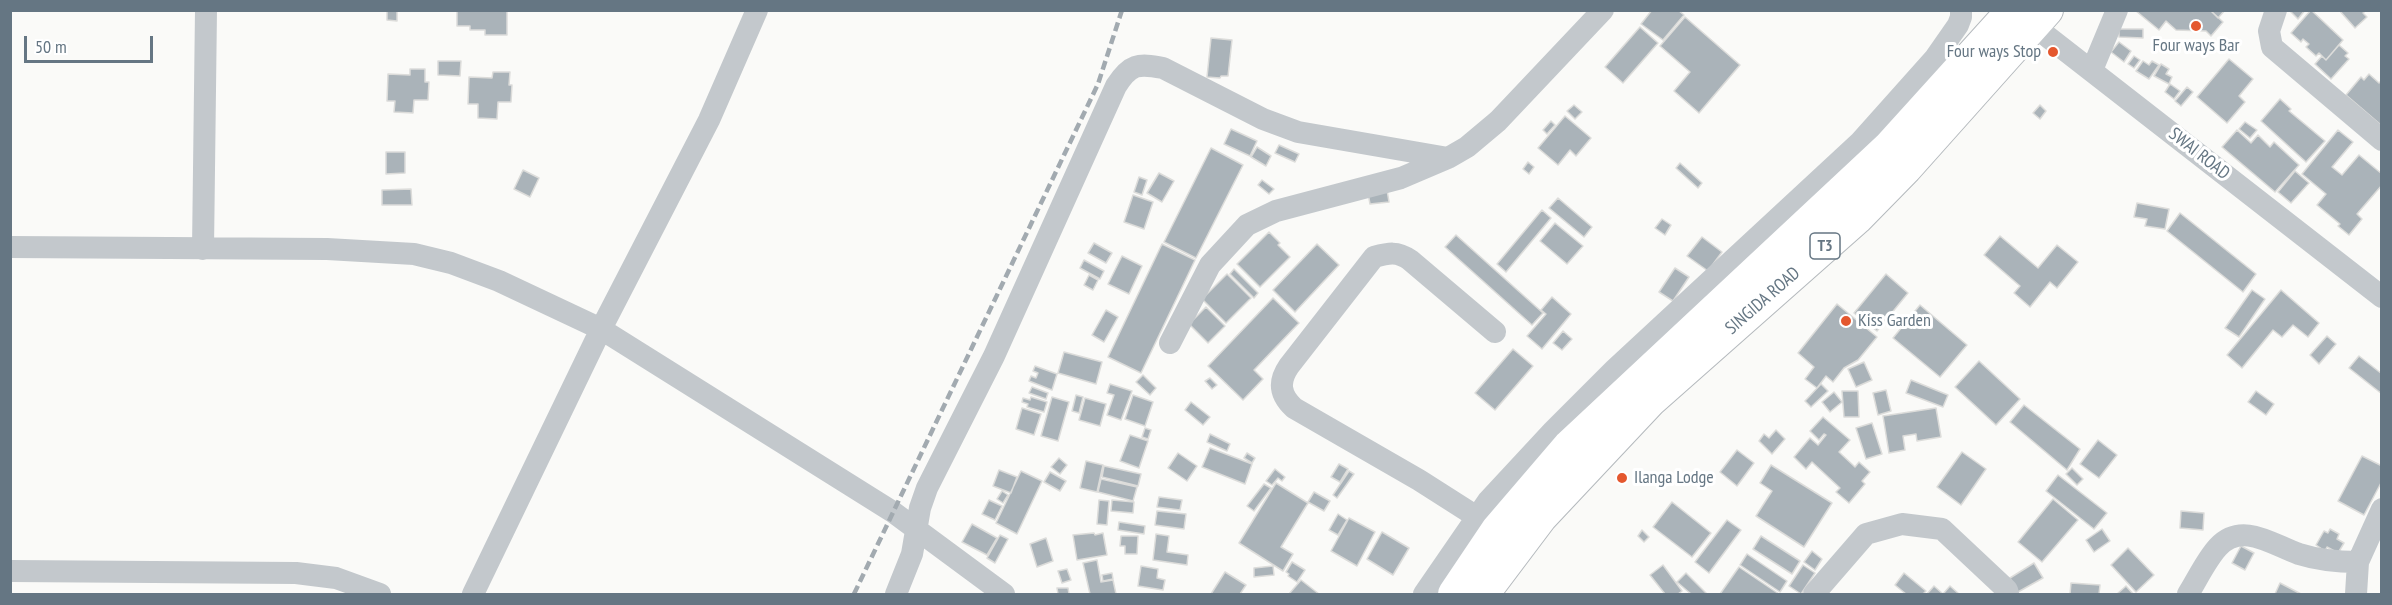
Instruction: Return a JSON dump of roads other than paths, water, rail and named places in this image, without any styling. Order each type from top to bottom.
[{"type":"highway","name":"SINGIDA ROAD","points":[[1454,594],[1487,523],[1889,147],[2027,14]]},
{"type":"highway","name":"SINGIDA ROAD","points":[[1483,594],[1541,517],[1650,401],[1857,218],[1906,168],[2027,14]]},
{"type":"street","points":[[203,249],[206,10]]},
{"type":"street","points":[[473,594],[601,329],[708,120],[757,10]]},
{"type":"street","points":[[1170,343],[1210,265],[1247,225],[1276,211],[1401,178],[1448,158],[1467,147],[1498,121],[1603,10]]},
{"type":"street","points":[[1424,594],[1487,523],[1488,501],[1553,430],[1615,369],[1860,142],[1935,58],[1958,25],[1961,10]]},
{"type":"street","points":[[2092,70],[2117,10]]},
{"type":"street","points":[[2276,10],[2269,31],[2272,48],[2382,140]]},
{"type":"street","name":"SWAI ROAD","points":[[2027,14],[2092,70],[2382,297]]},
{"type":"street","points":[[896,594],[912,554],[916,528],[927,488],[994,356],[1116,86],[1125,71],[1134,66],[1149,65],[1163,68],[1263,119],[1298,132],[1448,158]]},
{"type":"street","points":[[10,247],[327,249],[414,254],[451,262],[500,281],[601,329],[916,528],[1004,594]]},
{"type":"street","points":[[1487,523],[1419,480],[1294,408],[1285,399],[1281,390],[1282,376],[1374,257],[1400,253],[1495,332]]},
{"type":"street","points":[[2356,594],[2358,562],[2382,509]]},
{"type":"street","points":[[1814,594],[1866,534],[1902,524],[1942,529],[2007,590],[2008,594]]},
{"type":"street","points":[[2188,594],[2218,547],[2233,536],[2264,538],[2299,554],[2338,562],[2358,562]]},
{"type":"street","points":[[10,571],[296,573],[336,578],[380,594]]},
{"type":"railway","points":[[854,594],[1098,84],[1122,10]]},
{"type":"place","name":"Four ways Bar","points":[[2196,26]]},
{"type":"place","name":"Four ways Stop","points":[[2053,52]]},
{"type":"place","name":"Kiss Garden","points":[[1846,321]]},
{"type":"place","name":"Ilanga Lodge","points":[[1622,478]]}]
